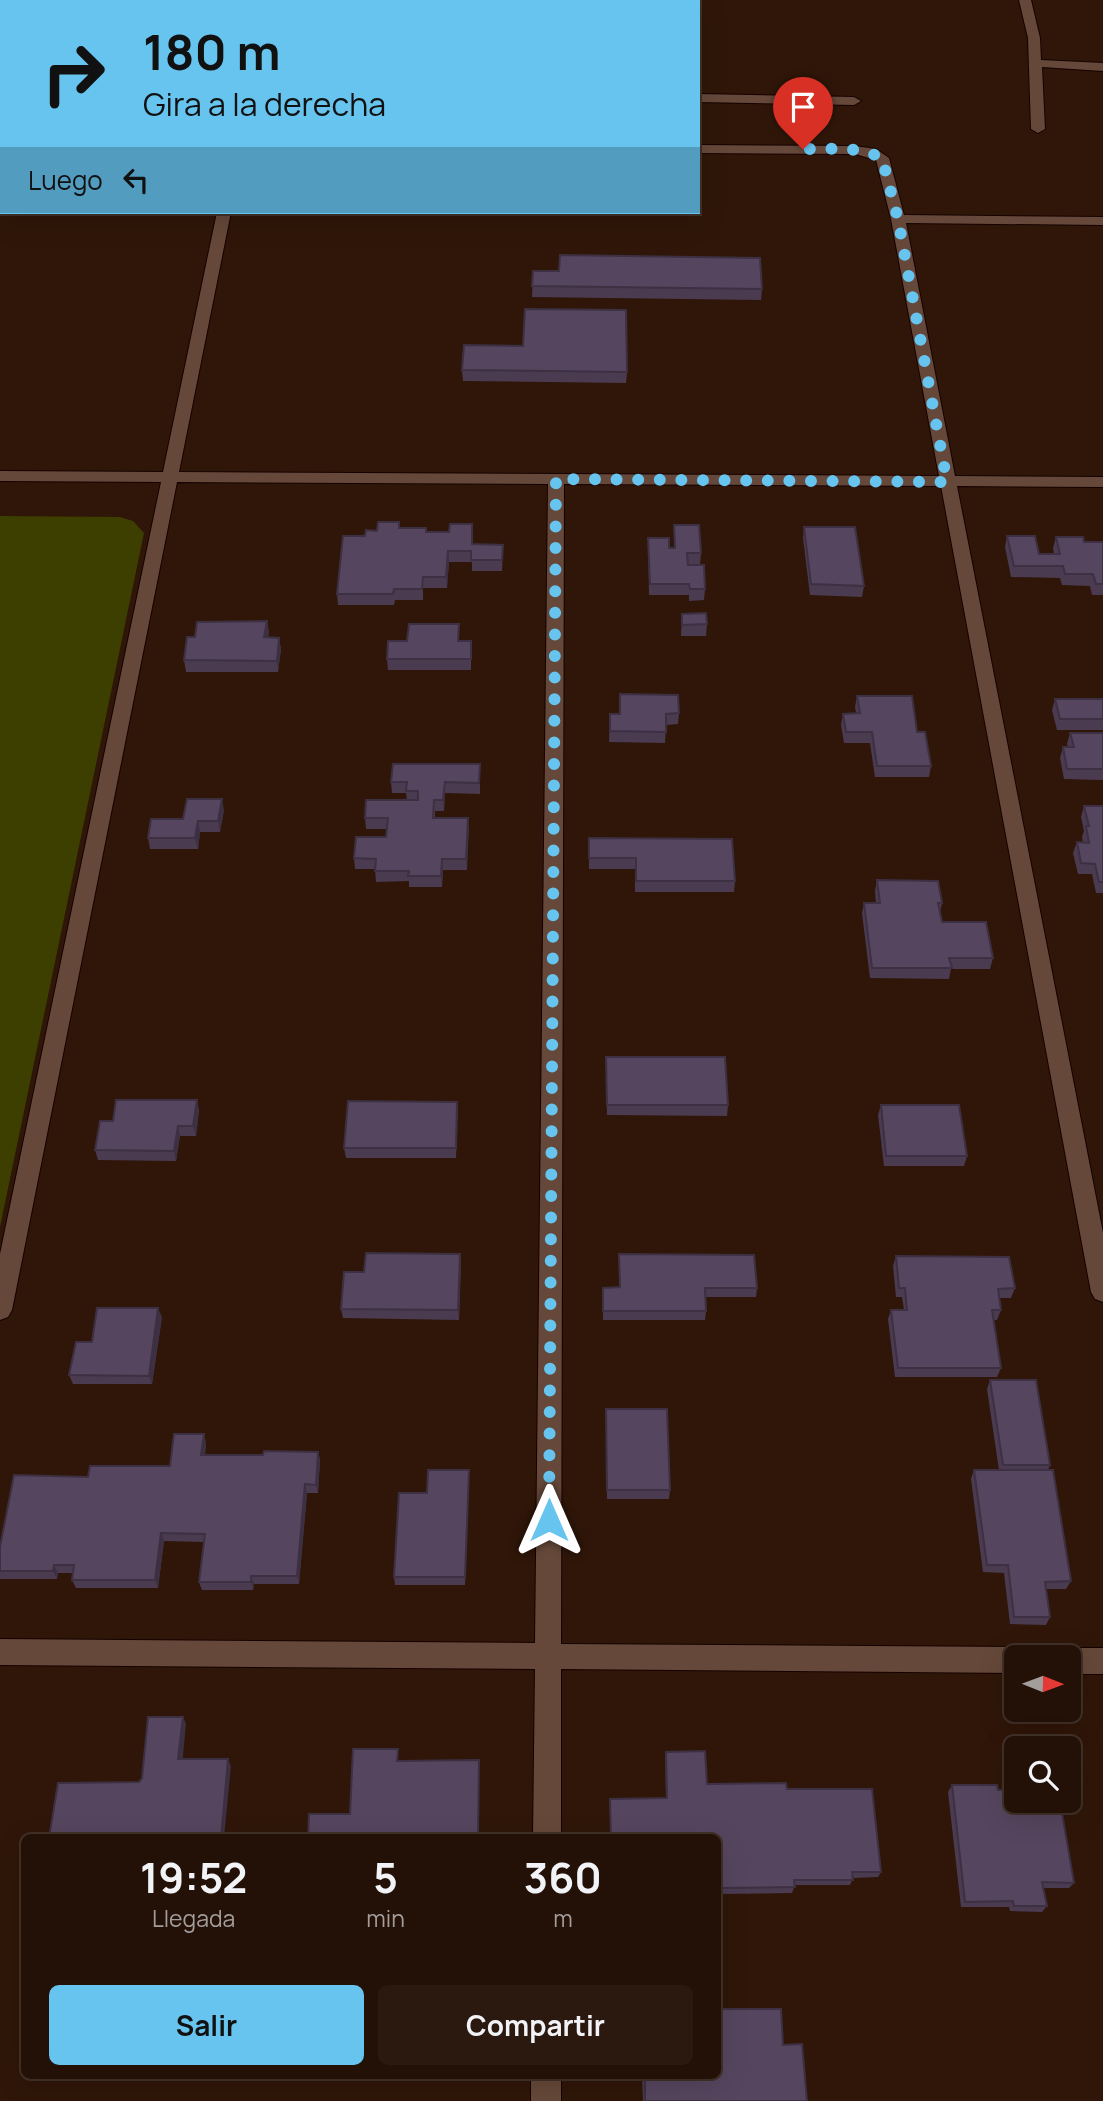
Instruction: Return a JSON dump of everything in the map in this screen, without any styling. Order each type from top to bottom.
[{"type":"street","points":[[1025,0],[1034,38],[1038,129]]},
{"type":"street","points":[[1035,63],[1103,67]]},
{"type":"street","points":[[700,98],[854,101]]},
{"type":"street","points":[[700,149],[855,150],[871,152],[882,158],[898,219],[1103,1292]]},
{"type":"street","points":[[0,1310],[224,214]]},
{"type":"street","points":[[898,219],[1103,221]]},
{"type":"street","points":[[0,476],[1103,482]]},
{"type":"street","points":[[547,1834],[556,479]]},
{"type":"street","points":[[0,1652],[1004,1660]]},
{"type":"street","points":[[1082,1661],[1103,1661]]},
{"type":"street","points":[[546,2079],[546,2101]]},
{"type":"shaded area","points":[[0,516],[120,517],[133,521],[144,533],[0,1227]]},
{"type":"building","points":[[560,255],[760,258],[762,289],[532,286],[533,271],[559,271]]},
{"type":"building","points":[[525,309],[626,310],[627,372],[462,370],[464,345],[523,346]]},
{"type":"building","points":[[378,522],[399,522],[399,528],[426,528],[426,532],[449,532],[450,524],[472,524],[472,544],[503,545],[502,560],[471,560],[471,551],[448,551],[446,577],[423,577],[422,589],[394,589],[393,594],[337,594],[343,536],[365,536],[366,530],[377,531]]},
{"type":"building","points":[[674,525],[699,525],[701,553],[687,553],[688,565],[704,565],[705,589],[690,589],[689,584],[650,584],[648,538],[669,538],[669,548],[675,548]]},
{"type":"building","points":[[804,527],[855,527],[864,586],[811,584]]},
{"type":"building","points":[[1007,536],[1035,536],[1039,554],[1060,554],[1056,537],[1083,537],[1084,542],[1103,542],[1103,584],[1096,584],[1093,574],[1065,574],[1063,566],[1014,566]]},
{"type":"building","points":[[706,613],[707,624],[682,625],[682,614]]},
{"type":"building","points":[[267,621],[264,637],[279,638],[277,661],[184,660],[187,637],[195,637],[197,622]]},
{"type":"building","points":[[409,624],[459,624],[458,641],[471,641],[471,659],[387,659],[388,641],[407,641]]},
{"type":"building","points":[[620,694],[678,695],[679,713],[666,714],[666,732],[610,731],[610,714],[620,714]]},
{"type":"building","points":[[857,696],[912,696],[917,732],[925,732],[931,766],[877,766],[872,732],[846,732],[843,714],[860,713]]},
{"type":"building","points":[[1055,699],[1103,699],[1103,719],[1060,719]]},
{"type":"building","points":[[1070,733],[1103,733],[1103,769],[1067,769],[1063,747],[1074,747]]},
{"type":"building","points":[[393,764],[480,764],[479,783],[445,782],[443,800],[434,800],[433,818],[468,818],[466,859],[442,859],[441,876],[408,876],[409,871],[375,871],[376,859],[354,858],[356,837],[386,837],[388,818],[365,818],[366,800],[418,800],[418,791],[406,791],[407,782],[391,782]]},
{"type":"building","points":[[187,799],[222,799],[218,821],[198,821],[195,838],[148,838],[151,819],[183,819]]},
{"type":"building","points":[[1084,806],[1103,806],[1103,882],[1099,882],[1095,864],[1081,863],[1077,842],[1089,843],[1086,826],[1089,826]]},
{"type":"building","points":[[589,838],[732,839],[735,881],[636,881],[636,858],[589,858]]},
{"type":"building","points":[[877,880],[938,881],[942,903],[938,903],[942,922],[986,922],[993,958],[949,958],[952,968],[872,968],[864,903],[880,903]]},
{"type":"building","points":[[606,1057],[725,1057],[728,1105],[607,1105]]},
{"type":"building","points":[[116,1100],[197,1100],[193,1126],[178,1126],[174,1151],[95,1150],[100,1121],[113,1121]]},
{"type":"building","points":[[348,1101],[457,1102],[456,1148],[344,1148]]},
{"type":"building","points":[[881,1105],[959,1105],[967,1156],[886,1156]]},
{"type":"building","points":[[366,1253],[460,1254],[458,1310],[341,1309],[344,1272],[364,1272]]},
{"type":"building","points":[[619,1254],[754,1255],[757,1288],[705,1288],[706,1311],[603,1311],[603,1288],[620,1287]]},
{"type":"building","points":[[896,1256],[1009,1257],[1015,1288],[998,1289],[1001,1310],[992,1310],[1001,1368],[898,1368],[891,1310],[907,1310],[905,1288],[899,1288]]},
{"type":"building","points":[[97,1308],[158,1308],[149,1376],[69,1375],[76,1342],[92,1342]]},
{"type":"building","points":[[990,1380],[1036,1380],[1050,1465],[1003,1465]]},
{"type":"building","points":[[606,1409],[667,1409],[670,1490],[607,1490]]},
{"type":"building","points":[[174,1434],[204,1434],[201,1455],[263,1455],[264,1451],[318,1452],[316,1485],[305,1484],[297,1576],[251,1576],[251,1582],[199,1582],[205,1534],[161,1533],[155,1580],[72,1580],[74,1565],[54,1565],[53,1571],[0,1571],[0,1547],[14,1475],[88,1477],[90,1466],[170,1466]]},
{"type":"building","points":[[428,1470],[469,1470],[465,1577],[394,1577],[399,1493],[427,1493]]},
{"type":"building","points":[[974,1470],[1053,1470],[1071,1581],[1045,1582],[1050,1617],[1014,1617],[1008,1565],[987,1565]]},
{"type":"building","points":[[148,1717],[183,1717],[178,1759],[228,1759],[221,1834],[50,1834],[58,1783],[139,1782],[142,1778]]},
{"type":"building","points":[[353,1749],[398,1749],[397,1761],[479,1760],[478,1834],[308,1834],[309,1814],[350,1814]]},
{"type":"building","points":[[705,1751],[707,1784],[786,1783],[787,1789],[872,1789],[881,1872],[852,1872],[853,1880],[794,1880],[795,1887],[721,1888],[721,1834],[611,1834],[610,1799],[667,1798],[666,1752]]},
{"type":"building","points":[[952,1785],[997,1785],[998,1790],[1004,1790],[1004,1813],[1062,1813],[1074,1883],[1042,1882],[1047,1906],[1014,1906],[1013,1901],[965,1902]]},
{"type":"building","points":[[721,2009],[781,2009],[783,2045],[802,2044],[807,2101],[645,2101],[645,2079],[721,2079]]},
{"type":"route","points":[[549,1520],[556,479],[947,482],[898,219],[882,158],[871,152],[855,150],[803,149]]}]
